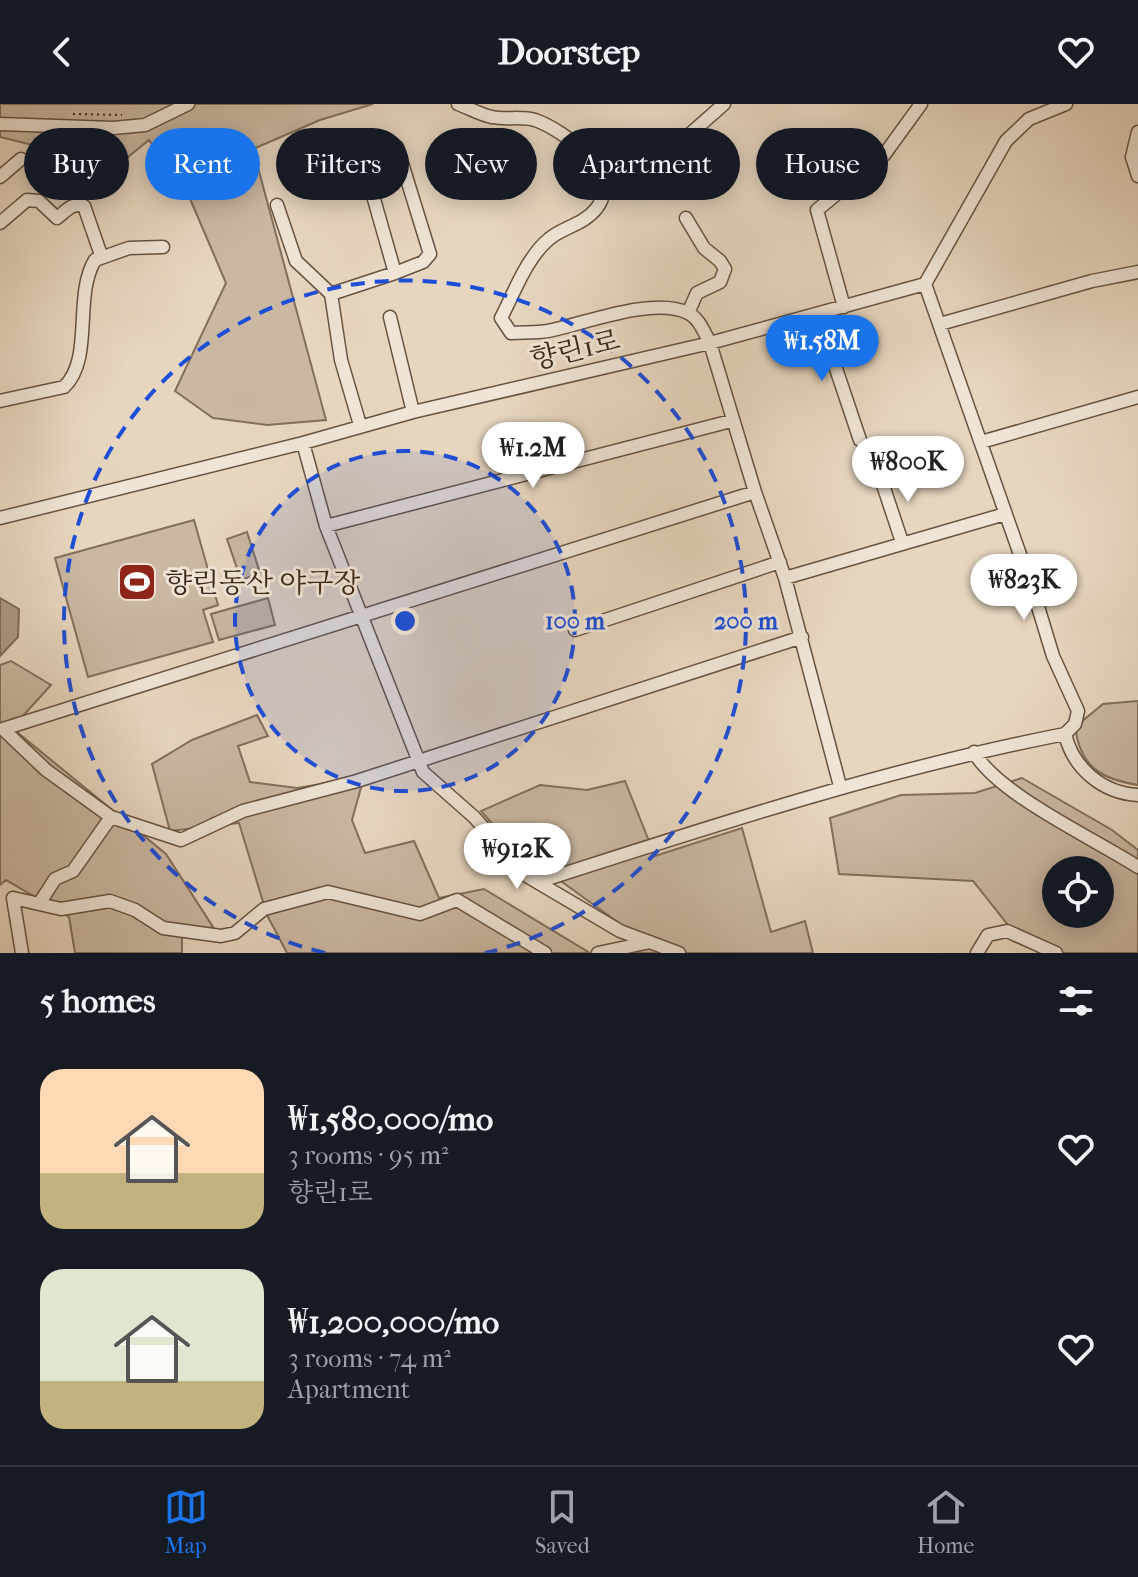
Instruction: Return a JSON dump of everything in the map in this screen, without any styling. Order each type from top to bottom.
[{"type":"street","points":[[0,124],[113,128],[145,125],[188,104]]},
{"type":"street","points":[[458,104],[492,117],[534,119],[553,129]]},
{"type":"street","points":[[697,128],[724,104]]},
{"type":"street","points":[[844,307],[817,210],[884,155],[921,104]]},
{"type":"street","points":[[538,882],[840,786],[974,752],[1065,734],[1075,724],[1078,711],[1053,656],[925,284],[1006,141],[1029,119],[1066,104]]},
{"type":"street","points":[[1138,132],[1132,157],[1138,176]]},
{"type":"street","points":[[331,294],[395,273],[423,262],[430,254],[397,147],[389,143],[362,157],[395,273]]},
{"type":"street","points":[[0,177],[21,159]]},
{"type":"street","points":[[0,223],[27,200],[39,201],[57,218],[73,205],[80,204],[84,206],[101,255]]},
{"type":"street","points":[[600,200],[597,208],[582,222],[549,239],[536,254],[501,318],[511,333],[546,331],[623,311],[670,309],[688,313],[698,321],[710,343],[731,421],[785,578],[840,786]]},
{"type":"street","points":[[277,205],[296,261],[331,294],[341,360],[360,425]]},
{"type":"street","points":[[686,218],[704,248],[725,269],[720,282],[697,293],[688,313]]},
{"type":"street","points":[[0,401],[64,387],[72,380],[79,362],[85,280],[101,255],[129,248],[163,247]]},
{"type":"street","points":[[940,324],[1092,281],[1138,272]]},
{"type":"street","name":"향린1로","points":[[0,518],[303,443],[360,425],[710,343],[925,284]]},
{"type":"street","points":[[818,315],[860,440]]},
{"type":"street","points":[[390,317],[413,412]]},
{"type":"street","points":[[981,442],[1138,397]]},
{"type":"street","points":[[326,526],[731,421]]},
{"type":"street","points":[[303,443],[326,526],[423,772],[474,817],[527,876],[620,931],[679,953]]},
{"type":"street","points":[[880,476],[902,542]]},
{"type":"street","points":[[755,492],[3,729],[46,770],[111,817],[181,840],[243,811],[357,781],[416,759],[802,637]]},
{"type":"street","points":[[785,578],[1005,514]]},
{"type":"street","points":[[575,630],[780,562]]},
{"type":"street","points":[[1065,734],[1069,751],[1083,770],[1104,786],[1138,795]]},
{"type":"street","points":[[974,752],[980,764],[1044,811],[1138,867]]},
{"type":"street","points":[[39,904],[55,879],[73,871],[111,817]]},
{"type":"street","points":[[22,953],[6,898],[61,909],[110,901],[135,910],[163,928],[221,936],[235,933],[264,909],[328,892],[420,914],[457,900],[545,953]]},
{"type":"street","points":[[977,953],[988,935],[1007,931],[1056,953]]},
{"type":"street","points":[[598,953],[653,941]]},
{"type":"path","points":[[62,114],[124,115]]},
{"type":"shaded area","points":[[0,104],[373,104],[302,128],[276,128],[276,139],[260,146],[260,128],[145,128],[145,143],[129,156],[129,128],[24,128],[24,143],[0,137]]},
{"type":"shaded area","points":[[260,175],[326,420],[267,425],[213,418],[175,391],[226,283],[191,200],[260,200]]},
{"type":"shaded area","name":"향린동산 야구장","points":[[194,520],[218,605],[203,610],[213,642],[88,677],[55,558]]},
{"type":"shaded area","points":[[247,532],[260,573],[241,580],[227,539]]},
{"type":"shaded area","points":[[0,598],[19,609],[18,637],[0,656]]},
{"type":"shaded area","points":[[268,598],[275,625],[219,640],[211,614]]},
{"type":"shaded area","points":[[11,661],[51,685],[12,728],[166,854],[213,927],[182,936],[182,953],[75,953],[69,917],[6,880],[0,885],[0,665]]},
{"type":"shaded area","points":[[1138,701],[1138,785],[1113,779],[1094,768],[1082,752],[1075,727],[1103,704]]},
{"type":"shaded area","points":[[257,715],[268,736],[238,746],[250,782],[297,788],[364,777],[352,820],[365,853],[414,841],[439,898],[484,889],[590,953],[287,953],[267,915],[239,823],[170,831],[152,764],[192,740]]},
{"type":"shaded area","points":[[1022,778],[1112,830],[1138,850],[1138,953],[1062,953],[1008,925],[973,881],[839,874],[830,818],[901,795],[975,793]]},
{"type":"shaded area","points":[[625,781],[655,856],[742,828],[771,932],[805,921],[813,953],[629,953],[652,947],[551,874],[530,867],[481,811],[540,785],[587,790]]},
{"type":"place","name":"향린동산 야구장","points":[[137,582]]}]
